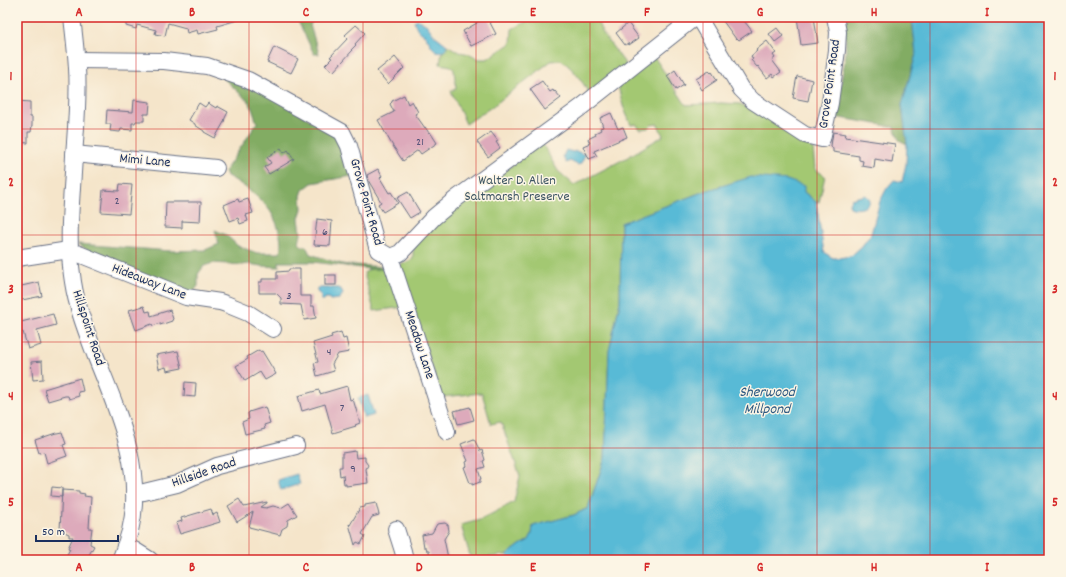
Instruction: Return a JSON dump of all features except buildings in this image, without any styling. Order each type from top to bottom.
[{"type":"street","name":"Hillspoint Road","points":[[72,17],[76,60],[77,96],[69,250],[72,282],[81,316],[117,409],[132,464],[134,493],[133,516],[123,553]]},
{"type":"street","name":"Grove Point Road","points":[[76,60],[164,61],[207,66],[248,80],[342,132],[350,146],[378,250],[390,257],[400,253],[434,217],[457,198],[580,108],[695,17]]},
{"type":"street","name":"Grove Point Road","points":[[698,17],[741,89],[753,101],[805,135],[822,139],[830,103],[837,50],[838,32],[835,17]]},
{"type":"street","name":"Mimi Lane","points":[[74,154],[216,168]]},
{"type":"street","points":[[17,258],[69,250]]},
{"type":"street","name":"Hideaway Lane","points":[[69,250],[186,297],[226,304],[248,313],[273,329]]},
{"type":"street","name":"Meadow Lane","points":[[390,257],[447,432]]},
{"type":"street","name":"Hillside Road","points":[[134,493],[177,484],[216,466],[296,446]]},
{"type":"street","points":[[396,529],[405,560]]},
{"type":"street","points":[[123,553],[134,550],[150,560]]},
{"type":"green space","points":[[296,17],[315,17],[310,25],[319,54],[314,54]]},
{"type":"green space","name":"Walter D. Allen Saltmarsh Preserve","points":[[535,17],[607,17],[598,23],[603,34],[624,62],[630,76],[655,58],[686,105],[721,103],[740,104],[771,120],[797,141],[813,148],[815,169],[825,176],[819,202],[816,202],[804,192],[705,191],[621,223],[620,302],[609,351],[605,458],[588,508],[574,515],[533,526],[532,534],[529,540],[507,555],[471,559],[461,525],[480,520],[514,502],[520,476],[501,422],[491,424],[482,393],[442,397],[411,306],[374,311],[364,273],[370,269],[397,266],[413,259],[413,252],[419,235],[542,143],[558,171],[574,185],[626,158],[663,136],[658,124],[640,129],[636,124],[631,125],[623,106],[618,86],[590,95],[570,67],[561,60],[551,61],[493,106],[466,124],[451,91],[456,89],[454,70],[451,66],[440,64],[442,52],[446,50],[447,45],[459,52],[470,54],[479,59],[487,59],[511,43],[512,29]]},
{"type":"green space","points":[[848,17],[912,17],[916,54],[902,105],[907,144],[899,140],[894,127],[835,117],[846,53],[845,26]]},
{"type":"green space","points":[[220,75],[251,86],[340,137],[352,176],[312,183],[303,190],[301,196],[302,209],[299,218],[301,234],[299,243],[302,246],[306,246],[310,254],[345,265],[387,266],[387,269],[370,269],[313,262],[279,262],[279,267],[213,263],[204,266],[198,274],[198,286],[191,295],[106,263],[78,244],[171,251],[205,250],[219,244],[215,230],[226,235],[238,246],[257,253],[280,253],[281,243],[278,228],[269,209],[252,192],[227,176],[225,171],[257,123],[250,103]]},
{"type":"water","name":"Sherwood Millpond","points":[[912,17],[1049,17],[1049,560],[508,560],[507,555],[529,540],[532,534],[533,526],[574,515],[588,508],[605,458],[609,351],[620,302],[621,223],[705,191],[751,177],[787,180],[804,186],[804,192],[816,202],[824,252],[833,258],[851,256],[862,246],[871,234],[880,201],[887,188],[894,180],[902,182],[906,164],[907,144],[902,105],[916,54]]},
{"type":"water","points":[[417,19],[427,25],[433,34],[447,45],[446,50],[438,51],[433,48],[425,36],[416,27],[414,21]]},
{"type":"water","points":[[566,150],[573,152],[576,151],[585,155],[581,163],[578,165],[570,161],[566,163],[563,156]]},
{"type":"water","points":[[865,195],[869,197],[870,200],[867,206],[859,208],[850,207],[849,203],[851,199]]},
{"type":"water","points":[[317,288],[338,288],[341,289],[343,294],[339,299],[330,300],[329,298],[325,298],[324,301],[322,301],[321,295],[317,292]]},
{"type":"water","points":[[368,395],[374,415],[364,418],[358,398]]},
{"type":"water","points":[[297,474],[300,484],[281,490],[278,480]]}]
